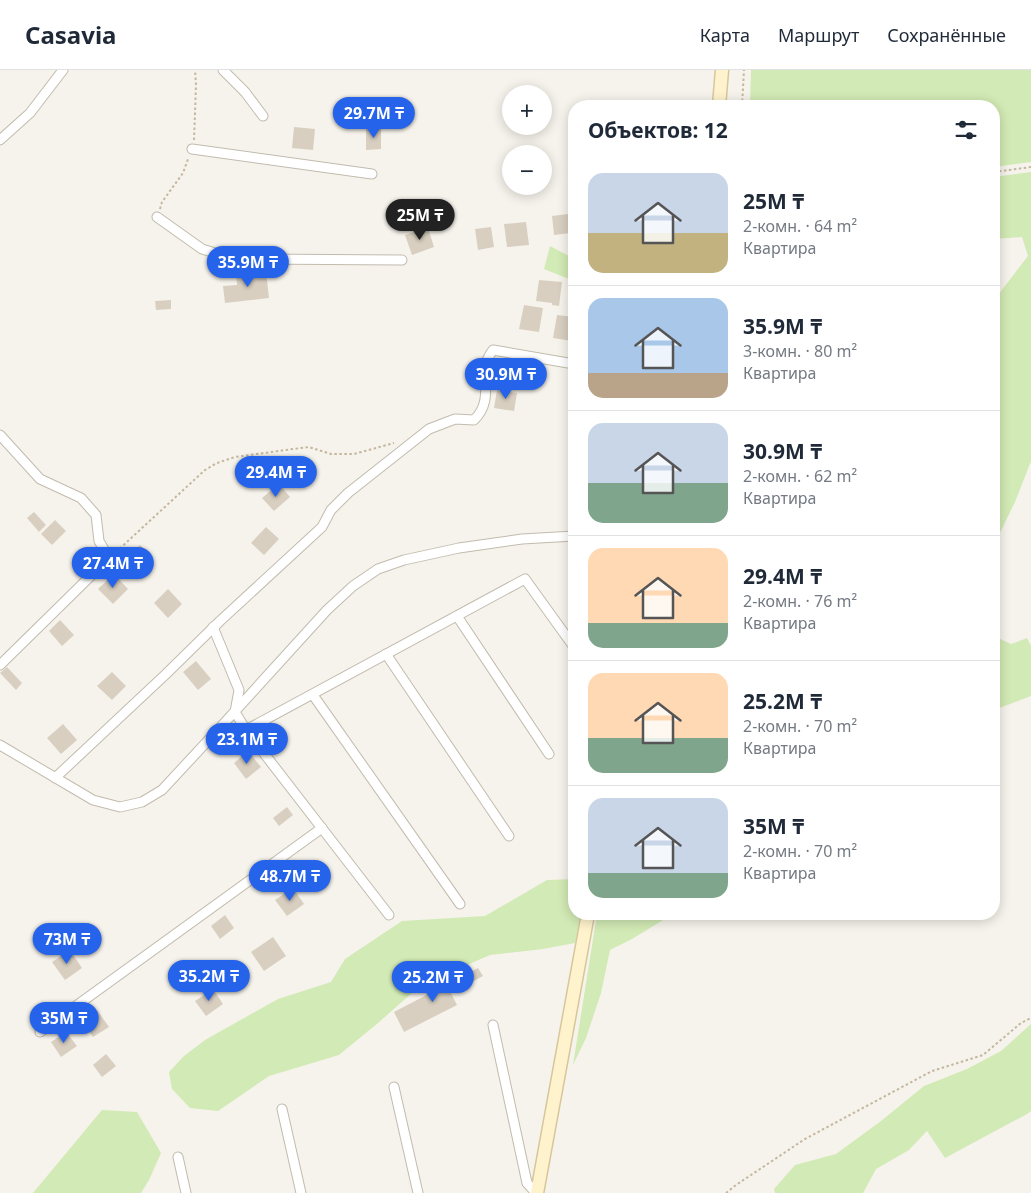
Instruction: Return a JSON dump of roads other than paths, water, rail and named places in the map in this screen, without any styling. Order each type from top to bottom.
[{"type":"street","points":[[0,140],[30,113],[63,70]]},
{"type":"street","points":[[223,70],[245,92],[263,116]]},
{"type":"street","points":[[720,100],[722,70]]},
{"type":"street","points":[[192,149],[372,174]]},
{"type":"street","points":[[157,217],[202,249],[235,258],[402,260]]},
{"type":"street","points":[[55,778],[166,674],[213,627],[322,527],[331,510],[348,493],[429,429],[455,419],[474,420],[481,413],[486,392],[486,362],[492,350],[568,363]]},
{"type":"street","points":[[0,435],[40,478],[81,498],[96,515],[99,541],[109,558],[0,665]]},
{"type":"street","points":[[0,746],[93,800],[120,808],[142,802],[162,790],[326,610],[353,586],[378,569],[404,560],[459,548],[522,539],[568,536]]},
{"type":"street","points":[[246,730],[525,579],[568,639]]},
{"type":"street","points":[[457,616],[549,754]]},
{"type":"street","points":[[213,627],[239,690],[235,712],[246,730],[388,915]]},
{"type":"street","points":[[386,654],[509,836]]},
{"type":"street","points":[[313,695],[460,904]]},
{"type":"street","points":[[40,1032],[322,828]]},
{"type":"street","points":[[493,1025],[526,1184],[537,1193],[587,920]]},
{"type":"street","points":[[394,1087],[418,1193]]},
{"type":"street","points":[[282,1109],[301,1193]]},
{"type":"street","points":[[178,1157],[186,1193]]}]
